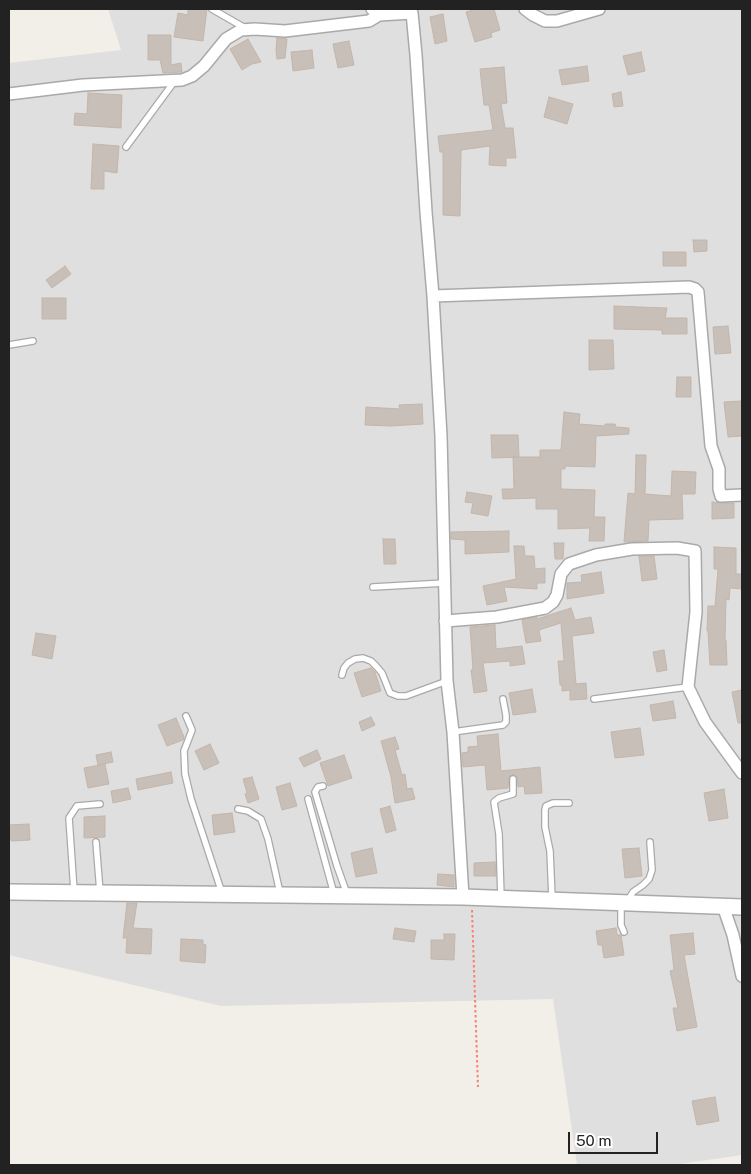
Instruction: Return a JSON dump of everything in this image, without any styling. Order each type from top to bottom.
[{"type":"street","points":[[525,9],[545,21],[565,19],[598,9]]},
{"type":"street","points":[[9,94],[83,84],[174,82],[192,76],[209,60],[226,39],[235,32],[247,28],[285,31],[369,21],[376,12],[416,11],[416,55],[441,436],[447,681],[467,898]]},
{"type":"street","points":[[433,296],[689,287],[694,289],[698,292],[711,446],[719,469],[719,489],[721,496],[742,495]]},
{"type":"street","points":[[445,622],[497,617],[544,608],[553,602],[557,595],[561,574],[569,564],[596,555],[632,549],[676,548],[695,551],[696,612],[688,687],[705,722],[742,772]]},
{"type":"street","points":[[9,892],[467,898],[624,902],[742,908]]},
{"type":"street","points":[[723,906],[733,936],[742,976]]},
{"type":"lane","points":[[212,9],[247,28]]},
{"type":"lane","points":[[126,147],[174,82]]},
{"type":"lane","points":[[9,345],[33,341]]},
{"type":"lane","points":[[373,587],[446,583]]},
{"type":"lane","points":[[342,676],[344,668],[348,663],[355,659],[363,658],[371,661],[376,666],[382,673],[390,693],[398,696],[406,696],[447,681]]},
{"type":"lane","points":[[594,699],[688,687]]},
{"type":"lane","points":[[453,732],[503,725],[506,722],[503,699]]},
{"type":"lane","points":[[186,716],[192,730],[184,751],[190,799],[222,895]]},
{"type":"lane","points":[[501,900],[499,834],[494,802],[499,798],[513,794],[513,780]]},
{"type":"lane","points":[[323,786],[318,787],[315,792],[337,866],[341,896]]},
{"type":"lane","points":[[308,800],[341,896]]},
{"type":"lane","points":[[552,900],[550,851],[545,827],[545,810],[546,806],[553,803],[568,803]]},
{"type":"lane","points":[[74,893],[70,818],[77,806],[100,804]]},
{"type":"lane","points":[[238,809],[248,811],[261,818],[268,840],[280,895]]},
{"type":"lane","points":[[96,842],[100,894]]},
{"type":"lane","points":[[624,932],[621,925],[624,902],[649,879],[652,870],[650,842]]},
{"type":"path","points":[[467,898],[478,1087]]},
{"type":"shaded area","points":[[108,9],[742,9],[742,1155],[673,1165],[577,1165],[553,999],[221,1006],[9,955],[9,63],[121,50]]},
{"type":"building","points":[[188,9],[207,9],[203,41],[174,37],[178,13],[188,15]]},
{"type":"building","points":[[477,9],[494,9],[500,30],[491,33],[492,37],[475,42],[466,12]]},
{"type":"building","points":[[443,14],[447,41],[435,44],[430,17]]},
{"type":"building","points":[[148,35],[171,35],[171,65],[181,63],[182,72],[163,73],[160,60],[148,60]]},
{"type":"building","points":[[277,38],[287,39],[285,58],[277,59]]},
{"type":"building","points":[[248,39],[261,62],[252,64],[242,70],[230,49]]},
{"type":"building","points":[[349,41],[354,65],[338,68],[333,44]]},
{"type":"building","points":[[312,50],[314,68],[293,71],[291,52]]},
{"type":"building","points":[[641,52],[645,71],[628,75],[623,56]]},
{"type":"building","points":[[587,66],[589,81],[562,85],[559,70]]},
{"type":"building","points":[[504,67],[507,103],[501,104],[505,128],[513,128],[516,158],[506,158],[506,166],[489,165],[490,146],[461,150],[460,216],[443,215],[443,152],[440,152],[438,136],[493,130],[489,105],[484,105],[480,69]]},
{"type":"building","points":[[621,92],[623,106],[614,107],[612,94]]},
{"type":"building","points":[[88,93],[122,95],[121,128],[74,125],[75,113],[87,114]]},
{"type":"building","points":[[549,97],[573,104],[567,124],[544,117]]},
{"type":"building","points":[[93,144],[119,146],[117,173],[104,171],[104,189],[91,189]]},
{"type":"building","points":[[693,240],[707,240],[707,251],[694,252]]},
{"type":"building","points":[[663,252],[686,252],[686,266],[663,266]]},
{"type":"building","points":[[65,266],[71,274],[52,288],[46,280]]},
{"type":"building","points":[[42,298],[66,298],[66,319],[42,319]]},
{"type":"building","points":[[614,306],[667,308],[665,318],[687,318],[687,334],[662,334],[662,330],[614,329]]},
{"type":"building","points":[[728,326],[731,353],[715,354],[713,327]]},
{"type":"building","points":[[589,340],[613,340],[614,369],[589,370]]},
{"type":"building","points":[[677,377],[691,377],[691,397],[676,397]]},
{"type":"building","points":[[742,401],[742,436],[728,437],[724,402]]},
{"type":"building","points":[[422,404],[423,424],[365,425],[366,407],[400,409],[399,405]]},
{"type":"building","points":[[564,412],[580,414],[579,424],[605,426],[605,424],[615,424],[616,427],[629,428],[629,434],[596,436],[595,467],[565,466],[565,469],[561,469],[561,489],[595,490],[594,517],[605,517],[604,541],[589,541],[590,528],[558,529],[558,509],[536,509],[536,498],[503,499],[502,489],[514,489],[513,457],[540,457],[540,450],[561,450]]},
{"type":"building","points":[[491,435],[518,435],[519,457],[492,458]]},
{"type":"building","points":[[636,455],[646,455],[645,494],[671,496],[672,471],[696,472],[695,494],[682,494],[683,519],[649,520],[648,541],[624,542],[628,493],[635,494]]},
{"type":"building","points":[[467,492],[492,496],[488,516],[471,513],[473,503],[465,502]]},
{"type":"building","points":[[712,502],[734,503],[734,518],[712,519]]},
{"type":"building","points":[[509,531],[509,552],[465,554],[465,540],[451,539],[451,532]]},
{"type":"building","points":[[383,539],[395,539],[396,564],[384,564]]},
{"type":"building","points":[[554,543],[564,543],[563,559],[555,559]]},
{"type":"building","points":[[514,546],[524,546],[525,556],[534,556],[535,569],[545,568],[545,583],[537,583],[537,589],[504,587],[507,601],[487,605],[483,586],[516,579]]},
{"type":"building","points":[[714,547],[736,548],[736,574],[742,574],[742,589],[730,588],[729,600],[726,599],[725,640],[727,665],[710,665],[707,631],[708,606],[715,606],[718,569],[714,569]]},
{"type":"building","points":[[639,556],[654,556],[657,579],[642,581]]},
{"type":"building","points":[[601,572],[604,593],[567,599],[567,583],[582,582],[581,575]]},
{"type":"building","points":[[571,608],[575,620],[591,617],[594,633],[572,636],[576,684],[586,683],[587,699],[570,700],[570,690],[562,691],[558,661],[564,661],[561,623],[539,630],[541,641],[526,643],[522,620],[537,617],[537,619]]},
{"type":"building","points":[[495,625],[496,649],[522,646],[525,664],[510,666],[510,661],[483,663],[487,691],[474,693],[471,670],[473,670],[470,627]]},
{"type":"building","points":[[36,633],[56,636],[52,659],[32,655]]},
{"type":"building","points":[[664,650],[667,670],[657,672],[653,652]]},
{"type":"building","points":[[371,668],[375,672],[381,691],[362,697],[354,673]]},
{"type":"building","points":[[532,689],[536,712],[513,715],[509,693]]},
{"type":"building","points":[[742,690],[742,723],[738,723],[732,692]]},
{"type":"building","points":[[673,701],[676,718],[653,721],[650,705]]},
{"type":"building","points":[[371,717],[375,725],[362,731],[359,722]]},
{"type":"building","points":[[176,718],[184,737],[183,740],[167,746],[158,725]]},
{"type":"building","points":[[640,728],[644,755],[615,758],[611,732]]},
{"type":"building","points":[[498,734],[501,771],[540,767],[542,793],[525,794],[524,786],[518,787],[517,777],[513,774],[509,777],[508,788],[487,790],[485,765],[463,767],[462,753],[468,752],[468,747],[478,746],[477,736]]},
{"type":"building","points":[[395,737],[399,749],[395,750],[402,775],[405,774],[407,789],[412,788],[415,799],[395,803],[391,777],[381,741]]},
{"type":"building","points":[[210,744],[219,763],[204,770],[195,751]]},
{"type":"building","points":[[317,750],[321,759],[304,767],[299,758]]},
{"type":"building","points":[[111,752],[113,762],[98,765],[96,755]]},
{"type":"building","points":[[344,755],[352,778],[328,786],[320,763]]},
{"type":"building","points":[[105,764],[109,784],[88,788],[84,768]]},
{"type":"building","points":[[171,772],[173,783],[138,790],[136,779]]},
{"type":"building","points":[[252,777],[259,799],[248,803],[243,779]]},
{"type":"building","points":[[290,783],[297,806],[282,810],[276,787]]},
{"type":"building","points":[[128,788],[131,799],[113,803],[111,791]]},
{"type":"building","points":[[724,789],[728,818],[709,821],[704,793]]},
{"type":"building","points":[[390,806],[396,830],[386,833],[380,809]]},
{"type":"building","points":[[232,813],[235,832],[214,835],[212,815]]},
{"type":"building","points":[[105,816],[105,837],[84,838],[84,817]]},
{"type":"building","points":[[29,824],[30,840],[11,841],[9,839],[9,825]]},
{"type":"building","points":[[372,848],[377,873],[356,877],[351,853]]},
{"type":"building","points":[[639,848],[642,876],[625,878],[622,849]]},
{"type":"building","points":[[495,862],[496,876],[474,876],[474,863]]},
{"type":"building","points":[[438,874],[454,875],[454,887],[437,885]]},
{"type":"building","points":[[127,903],[137,903],[133,928],[152,929],[151,954],[126,953],[127,938],[123,938]]},
{"type":"building","points":[[395,928],[416,931],[414,942],[393,939]]},
{"type":"building","points":[[616,928],[617,935],[621,935],[624,955],[604,958],[602,945],[598,945],[596,931]]},
{"type":"building","points":[[693,933],[695,954],[684,955],[697,1027],[677,1031],[673,1008],[678,1008],[670,971],[674,970],[670,935]]},
{"type":"building","points":[[444,934],[455,934],[454,960],[431,959],[431,940],[444,940]]},
{"type":"building","points":[[181,939],[203,940],[203,944],[206,945],[205,963],[180,961]]},
{"type":"building","points":[[715,1097],[719,1121],[697,1125],[692,1101]]}]
